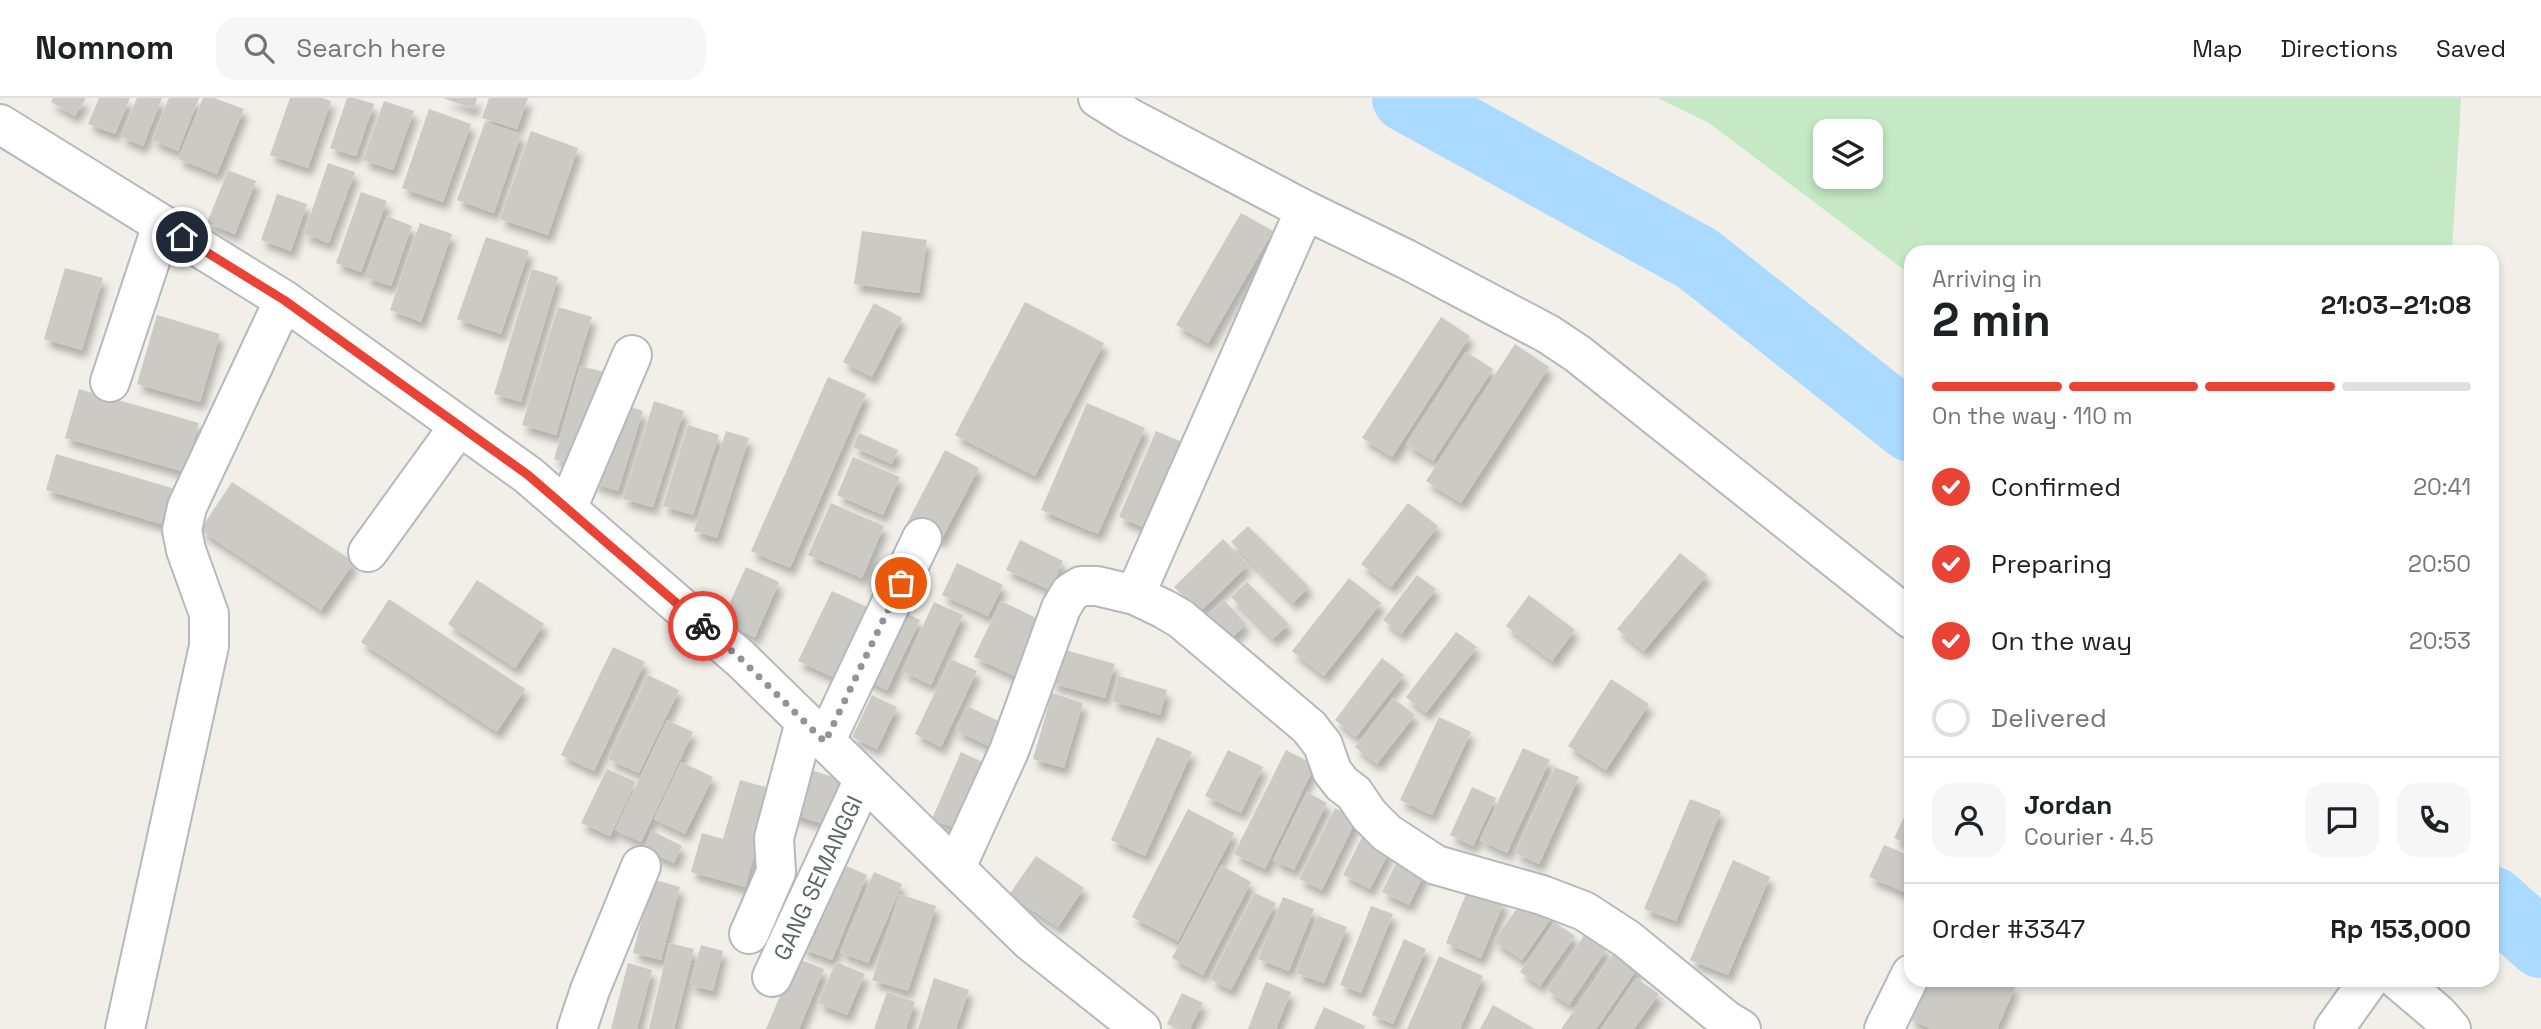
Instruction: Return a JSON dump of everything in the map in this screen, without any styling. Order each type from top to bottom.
[{"type":"street","points":[[1098,98],[1130,118],[1305,211],[1406,259],[1548,334],[1578,354],[1904,613]]},
{"type":"street","points":[[0,124],[284,300],[528,475],[741,659],[1030,941],[1141,1029]]},
{"type":"street","points":[[1135,595],[1305,211]]},
{"type":"street","points":[[110,382],[162,225]]},
{"type":"street","points":[[125,1029],[209,646],[209,614],[186,550],[182,530],[187,508],[284,300]]},
{"type":"street","points":[[567,509],[632,355]]},
{"type":"street","points":[[368,552],[459,426]]},
{"type":"street","points":[[749,934],[776,872],[775,838],[815,732],[922,538]]},
{"type":"street","points":[[956,867],[1009,751],[1061,608],[1070,593],[1081,586],[1097,586],[1135,595],[1181,619],[1309,727],[1323,745],[1332,771],[1387,833],[1436,865],[1542,895],[1584,911],[1628,939],[1726,1020],[1741,1029]]},
{"type":"street","name":"GANG SEMANGGI","points":[[772,977],[864,779]]},
{"type":"street","points":[[577,1029],[590,990],[641,866]]},
{"type":"street","points":[[1884,1029],[1905,987]]},
{"type":"street","points":[[2334,1029],[2364,987]]},
{"type":"street","points":[[2406,987],[2451,1029]]},
{"type":"green space","points":[[1658,98],[2461,98],[2452,245],[1904,245],[1904,270],[1709,123]]},
{"type":"building","points":[[53,98],[86,98],[75,116],[51,102]]},
{"type":"building","points":[[99,98],[130,98],[115,134],[88,124]]},
{"type":"building","points":[[137,98],[162,98],[143,146],[121,137]]},
{"type":"building","points":[[169,98],[199,98],[178,151],[152,140]]},
{"type":"building","points":[[203,98],[214,98],[244,109],[217,174],[178,159]]},
{"type":"building","points":[[290,98],[322,98],[331,101],[308,168],[270,155]]},
{"type":"building","points":[[347,98],[374,104],[356,156],[330,148]]},
{"type":"building","points":[[443,98],[477,98],[474,109]]},
{"type":"building","points":[[489,98],[528,98],[517,129],[482,118]]},
{"type":"building","points":[[384,101],[414,111],[393,170],[363,160]]},
{"type":"building","points":[[429,109],[471,124],[443,202],[402,188]]},
{"type":"building","points":[[485,122],[521,134],[494,213],[457,200]]},
{"type":"building","points":[[531,131],[578,148],[548,235],[500,219]]},
{"type":"building","points":[[328,163],[355,172],[329,243],[304,234]]},
{"type":"building","points":[[228,170],[256,181],[235,234],[207,223]]},
{"type":"building","points":[[361,192],[387,201],[361,272],[336,263]]},
{"type":"building","points":[[277,194],[307,204],[291,251],[261,240]]},
{"type":"building","points":[[1241,213],[1273,231],[1208,343],[1176,325]]},
{"type":"building","points":[[387,216],[412,226],[391,286],[365,277]]},
{"type":"building","points":[[420,223],[452,234],[421,322],[390,310]]},
{"type":"building","points":[[862,231],[927,240],[919,293],[854,284]]},
{"type":"building","points":[[486,237],[529,251],[501,334],[457,319]]},
{"type":"building","points":[[65,268],[103,278],[82,350],[44,339]]},
{"type":"building","points":[[532,269],[558,277],[521,402],[494,394]]},
{"type":"building","points":[[1025,302],[1104,343],[1035,476],[955,435]]},
{"type":"building","points":[[874,303],[902,318],[872,377],[843,362]]},
{"type":"building","points":[[558,307],[592,317],[556,435],[522,425]]},
{"type":"building","points":[[157,315],[220,334],[200,402],[137,384]]},
{"type":"building","points":[[1441,317],[1470,336],[1392,457],[1362,438]]},
{"type":"building","points":[[1515,344],[1549,367],[1461,503],[1426,481]]},
{"type":"building","points":[[1466,352],[1493,369],[1433,461],[1406,444]]},
{"type":"building","points":[[580,366],[608,373],[583,467],[554,459]]},
{"type":"building","points":[[828,377],[866,394],[790,568],[751,551]]},
{"type":"building","points":[[79,389],[199,423],[185,472],[65,438]]},
{"type":"building","points":[[654,401],[684,411],[653,507],[623,499]]},
{"type":"building","points":[[618,403],[643,411],[618,491],[593,483]]},
{"type":"building","points":[[1087,403],[1145,428],[1098,534],[1041,510]]},
{"type":"building","points":[[688,425],[719,435],[693,515],[663,506]]},
{"type":"building","points":[[726,431],[749,438],[717,538],[694,531]]},
{"type":"building","points":[[1156,431],[1189,445],[1152,531],[1119,517]]},
{"type":"building","points":[[859,433],[898,450],[892,464],[853,447]]},
{"type":"building","points":[[945,450],[979,468],[941,540],[907,523]]},
{"type":"building","points":[[56,454],[172,488],[161,524],[46,490]]},
{"type":"building","points":[[853,457],[900,477],[883,515],[837,495]]},
{"type":"building","points":[[232,482],[354,562],[321,610],[200,530]]},
{"type":"building","points":[[831,503],[884,526],[862,578],[808,555]]},
{"type":"building","points":[[1408,503],[1438,526],[1391,587],[1361,564]]},
{"type":"building","points":[[1248,526],[1309,587],[1293,603],[1231,542]]},
{"type":"building","points":[[1223,539],[1248,565],[1200,612],[1174,587]]},
{"type":"building","points":[[1020,540],[1063,561],[1050,590],[1006,570]]},
{"type":"building","points":[[1680,553],[1707,575],[1644,651],[1617,629]]},
{"type":"building","points":[[957,563],[1003,585],[988,616],[942,595]]},
{"type":"building","points":[[746,567],[779,582],[755,637],[721,622]]},
{"type":"building","points":[[1417,575],[1436,589],[1401,634],[1383,620]]},
{"type":"building","points":[[1349,578],[1381,603],[1324,676],[1292,651]]},
{"type":"building","points":[[477,580],[544,624],[515,668],[448,624]]},
{"type":"building","points":[[1247,582],[1289,624],[1273,639],[1231,597]]},
{"type":"building","points":[[832,591],[867,607],[833,677],[798,661]]},
{"type":"building","points":[[1529,595],[1575,630],[1552,661],[1506,626]]},
{"type":"building","points":[[389,599],[525,689],[497,732],[361,642]]},
{"type":"building","points":[[1224,600],[1246,624],[1231,639],[1208,615]]},
{"type":"building","points":[[1001,601],[1051,625],[1025,681],[974,657]]},
{"type":"building","points":[[934,602],[963,615],[931,685],[902,671]]},
{"type":"building","points":[[893,607],[920,620],[887,690],[859,676]]},
{"type":"building","points":[[1456,632],[1477,647],[1426,713],[1406,697]]},
{"type":"building","points":[[613,647],[645,662],[594,771],[561,755]]},
{"type":"building","points":[[1062,649],[1115,664],[1105,698],[1051,683]]},
{"type":"building","points":[[1382,658],[1404,675],[1356,737],[1335,720]]},
{"type":"building","points":[[951,659],[977,671],[941,747],[915,734]]},
{"type":"building","points":[[648,675],[679,690],[639,773],[608,759]]},
{"type":"building","points":[[1119,676],[1167,690],[1160,715],[1112,701]]},
{"type":"building","points":[[1611,679],[1649,704],[1606,770],[1568,746]]},
{"type":"building","points":[[1052,693],[1083,703],[1064,768],[1033,759]]},
{"type":"building","points":[[872,695],[897,707],[877,749],[852,737]]},
{"type":"building","points":[[1393,698],[1415,715],[1377,764],[1355,747]]},
{"type":"building","points":[[967,706],[1007,725],[995,749],[955,730]]},
{"type":"building","points":[[1439,717],[1471,732],[1432,815],[1400,800]]},
{"type":"building","points":[[667,720],[693,732],[641,842],[615,830]]},
{"type":"building","points":[[1157,737],[1192,752],[1145,856],[1111,840]]},
{"type":"building","points":[[1523,748],[1550,760],[1507,853],[1480,840]]},
{"type":"building","points":[[1228,750],[1263,767],[1241,813],[1205,796]]},
{"type":"building","points":[[1286,750],[1315,765],[1265,869],[1234,854]]},
{"type":"building","points":[[961,752],[989,765],[962,831],[932,819]]},
{"type":"building","points":[[681,762],[713,777],[685,834],[654,819]]},
{"type":"building","points":[[803,767],[844,781],[830,826],[788,813]]},
{"type":"building","points":[[1555,767],[1579,777],[1539,864],[1515,853]]},
{"type":"building","points":[[607,769],[636,782],[610,836],[581,823]]},
{"type":"building","points":[[740,780],[773,789],[745,887],[691,872],[702,833],[723,839]]},
{"type":"building","points":[[1472,787],[1496,798],[1473,846],[1450,835]]},
{"type":"building","points":[[1307,792],[1327,803],[1294,870],[1273,860]]},
{"type":"building","points":[[1690,799],[1721,811],[1676,921],[1644,909]]},
{"type":"building","points":[[1335,808],[1357,818],[1322,890],[1299,879]]},
{"type":"building","points":[[1188,809],[1234,833],[1178,941],[1132,917]]},
{"type":"building","points":[[1904,817],[1904,842],[1894,838]]},
{"type":"building","points":[[652,831],[682,846],[674,863],[643,849]]},
{"type":"building","points":[[1363,835],[1391,848],[1370,889],[1343,875]]},
{"type":"building","points":[[1884,845],[1904,853],[1904,892],[1869,877]]},
{"type":"building","points":[[1036,856],[1084,888],[1058,927],[1009,895]]},
{"type":"building","points":[[1399,857],[1426,870],[1409,905],[1382,892]]},
{"type":"building","points":[[1733,860],[1770,877],[1728,975],[1690,960]]},
{"type":"building","points":[[837,862],[867,875],[832,960],[801,948]]},
{"type":"building","points":[[1221,865],[1251,882],[1203,975],[1172,958]]},
{"type":"building","points":[[874,872],[902,884],[868,963],[840,952]]},
{"type":"building","points":[[652,879],[680,887],[661,960],[633,953]]},
{"type":"building","points":[[1469,887],[1504,902],[1481,958],[1446,943]]},
{"type":"building","points":[[1255,893],[1276,903],[1231,990],[1210,979]]},
{"type":"building","points":[[899,894],[936,906],[908,991],[872,980]]},
{"type":"building","points":[[1526,895],[1554,914],[1522,960],[1494,941]]},
{"type":"building","points":[[1283,897],[1314,909],[1289,971],[1258,959]]},
{"type":"building","points":[[1371,906],[1393,914],[1361,993],[1340,985]]},
{"type":"building","points":[[1318,916],[1347,927],[1324,983],[1296,973]]},
{"type":"building","points":[[1554,922],[1575,936],[1540,986],[1520,972]]},
{"type":"building","points":[[1585,934],[1607,949],[1569,1005],[1547,990]]},
{"type":"building","points":[[1404,939],[1426,949],[1393,1024],[1372,1015]]},
{"type":"building","points":[[669,943],[694,949],[674,1029],[649,1029]]},
{"type":"building","points":[[701,945],[723,951],[713,991],[690,985]]},
{"type":"building","points":[[1616,950],[1639,966],[1596,1029],[1561,1029]]},
{"type":"building","points":[[1439,956],[1483,976],[1460,1029],[1407,1029]]},
{"type":"building","points":[[796,958],[824,969],[799,1029],[766,1029]]},
{"type":"building","points":[[836,962],[865,974],[847,1015],[818,1003]]},
{"type":"building","points":[[628,963],[652,970],[637,1029],[611,1029]]},
{"type":"building","points":[[934,978],[969,990],[956,1029],[918,1029]]},
{"type":"building","points":[[1636,978],[1659,994],[1634,1029],[1601,1029]]},
{"type":"building","points":[[1266,982],[1291,992],[1276,1029],[1248,1029]]},
{"type":"building","points":[[1924,987],[2015,987],[1997,1029],[1932,1029],[1909,1019]]},
{"type":"building","points":[[887,992],[915,1002],[906,1029],[874,1029]]},
{"type":"building","points":[[1182,993],[1203,1003],[1190,1029],[1178,1029],[1167,1024]]},
{"type":"building","points":[[1493,1005],[1535,1029],[1480,1029]]},
{"type":"building","points":[[1324,1007],[1365,1026],[1364,1029],[1314,1029]]},
{"type":"waterway","points":[[1406,98],[1698,259],[1904,422]]},
{"type":"waterway","points":[[2499,906],[2541,944]]},
{"type":"way so far","points":[[703,626],[741,659],[825,742],[901,583]]},
{"type":"route","points":[[182,237],[284,300],[528,475],[703,626]]}]
